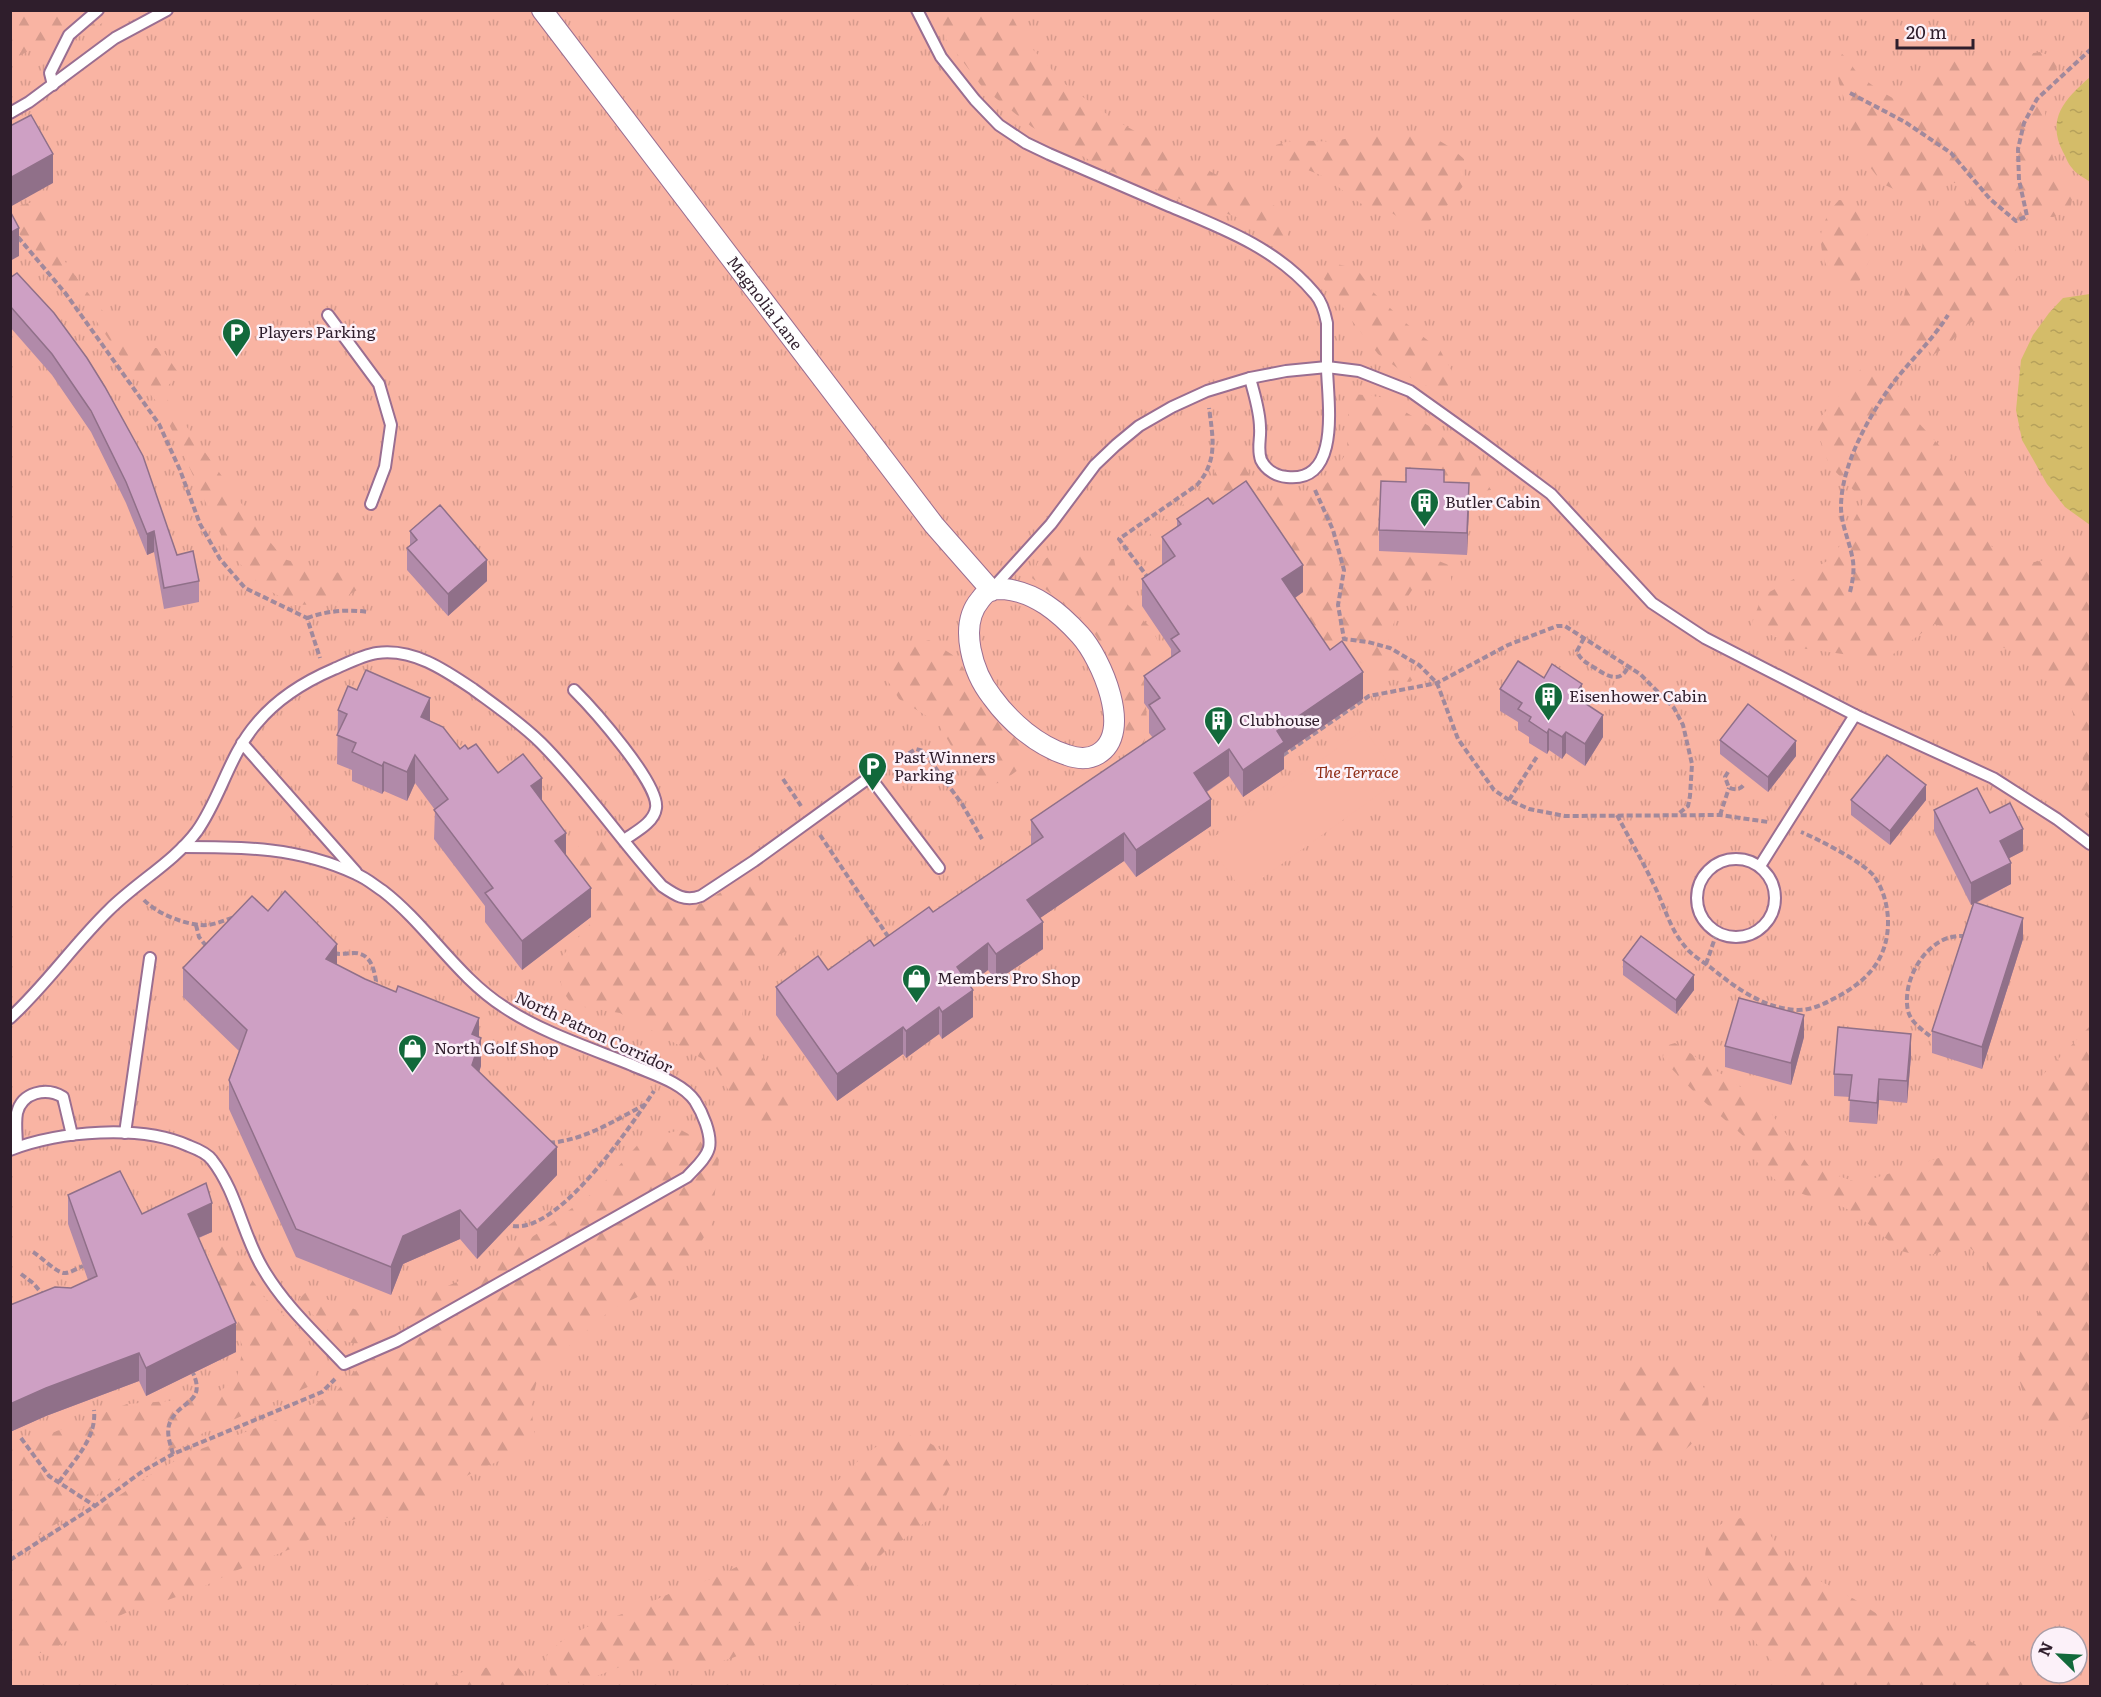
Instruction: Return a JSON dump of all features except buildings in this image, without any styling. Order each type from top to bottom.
[{"type":"street","name":"Magnolia Lane","points":[[542,10],[934,525],[991,590]]},
{"type":"street","points":[[991,590],[1016,590],[1036,598],[1068,623],[1088,644],[1105,680],[1112,704],[1114,722],[1111,740],[1100,753],[1084,759],[1062,754],[1021,728],[990,696],[977,670],[969,635],[977,603],[991,590]]},
{"type":"lane","points":[[53,85],[50,73],[69,35],[98,10]]},
{"type":"lane","points":[[10,113],[53,85],[115,38],[167,10]]},
{"type":"lane","points":[[917,10],[941,57],[975,100],[999,125],[1026,143],[1049,154],[1232,232],[1264,250],[1316,295],[1324,309],[1327,323],[1329,424],[1326,448],[1319,464],[1312,472],[1298,477],[1275,474],[1266,467],[1261,458],[1260,428],[1250,378]]},
{"type":"lane","points":[[328,315],[379,384],[391,425],[385,467],[370,504]]},
{"type":"lane","points":[[991,590],[1051,524],[1095,465],[1139,426],[1172,407],[1207,392],[1250,378],[1286,371],[1327,367],[1359,371],[1410,391],[1551,494],[1652,603],[1705,638],[1855,715],[1993,778],[2091,844]]},
{"type":"lane","points":[[10,1018],[28,1002],[110,908],[183,847],[196,832],[208,813],[242,742],[258,722],[290,693],[324,673],[377,653],[411,656],[431,663],[499,708],[560,762],[662,885],[681,897],[692,899],[701,896],[754,861],[870,777],[939,868]]},
{"type":"lane","points":[[574,690],[611,730],[641,772],[656,802],[656,809],[652,817],[624,840]]},
{"type":"lane","points":[[1760,866],[1855,715]]},
{"type":"lane","points":[[242,742],[358,874]]},
{"type":"lane","name":"North Patron Corridor","points":[[183,847],[236,847],[287,852],[312,856],[358,874],[392,898],[411,915],[480,988],[504,1007],[550,1030],[663,1078],[687,1092],[699,1108],[707,1127],[709,1146],[704,1157],[687,1177],[400,1339],[344,1364]]},
{"type":"lane","points":[[1736,858],[1760,866],[1769,876],[1774,888],[1775,901],[1772,913],[1765,924],[1754,932],[1742,936],[1729,936],[1717,932],[1707,924],[1700,913],[1697,901],[1698,888],[1704,876],[1712,867],[1736,858]]},
{"type":"lane","points":[[125,1133],[150,958]]},
{"type":"lane","points":[[72,1134],[63,1097],[55,1092],[44,1090],[24,1100],[19,1107],[14,1148],[47,1138],[72,1134],[125,1133],[158,1135],[178,1141],[211,1158],[236,1202],[258,1260],[279,1294],[344,1364]]},
{"type":"path","points":[[1850,93],[1905,122],[1951,153],[1990,199],[2016,221],[2027,216],[2019,180],[2018,149],[2024,123],[2037,99],[2091,50]]},
{"type":"path","points":[[16,236],[66,294],[159,424],[180,470],[200,524],[220,559],[245,588],[307,618],[320,613],[341,610],[368,612]]},
{"type":"path","points":[[1850,592],[1854,575],[1853,558],[1841,507],[1853,450],[1883,398],[1902,371],[1936,333],[1948,315]]},
{"type":"path","points":[[1153,585],[1119,538],[1197,485],[1206,474],[1212,457],[1207,392]]},
{"type":"path","points":[[1312,485],[1333,530],[1344,570],[1338,605],[1344,639],[1390,648],[1419,665],[1437,683],[1458,739],[1494,790],[1529,809],[1565,816],[1617,815],[1678,814],[1720,815],[1757,819],[1786,826],[1823,841],[1872,874],[1881,886],[1888,906],[1888,929],[1884,951],[1864,979],[1848,992],[1817,1007],[1801,1010],[1781,1008],[1762,1002],[1734,986],[1706,964],[1690,951],[1672,931],[1654,885],[1617,815]]},
{"type":"path","points":[[307,618],[324,673]]},
{"type":"path","points":[[1283,755],[1369,696],[1437,683],[1508,645],[1557,626],[1565,626],[1640,674],[1674,708],[1683,725],[1692,764],[1688,806],[1678,814]]},
{"type":"path","points":[[1584,638],[1577,651],[1582,660],[1609,678],[1622,675],[1628,667]]},
{"type":"path","points":[[900,758],[916,749],[927,755],[962,804],[982,839]]},
{"type":"path","points":[[1509,800],[1538,755]]},
{"type":"path","points":[[1720,815],[1729,788],[1725,777],[1728,772]]},
{"type":"path","points":[[783,779],[802,808]]},
{"type":"path","points":[[1729,788],[1737,790],[1745,783]]},
{"type":"path","points":[[815,828],[894,945]]},
{"type":"path","points":[[134,888],[158,912],[196,924],[216,924],[243,914]]},
{"type":"path","points":[[196,924],[199,937],[209,950]]},
{"type":"path","points":[[1706,964],[1717,932]]},
{"type":"path","points":[[1930,1036],[1915,1024],[1909,1013],[1906,992],[1914,970],[1923,957],[1941,940],[1963,936]]},
{"type":"path","points":[[328,951],[340,955],[357,952],[366,956],[373,965],[376,981],[369,991]]},
{"type":"path","points":[[513,1226],[521,1227],[540,1220],[567,1201],[624,1136],[663,1078]]},
{"type":"path","points":[[540,1143],[564,1142],[592,1132],[645,1105]]},
{"type":"path","points":[[33,1252],[48,1261],[58,1272],[66,1274],[83,1266]]},
{"type":"path","points":[[21,1274],[44,1295],[49,1305]]},
{"type":"path","points":[[10,1560],[95,1506],[143,1471],[173,1454],[322,1392],[338,1376],[344,1364]]},
{"type":"path","points":[[173,1454],[168,1433],[171,1420],[196,1395],[198,1385],[193,1373]]},
{"type":"path","points":[[59,1482],[92,1434],[95,1420],[94,1410]]},
{"type":"path","points":[[21,1438],[49,1476],[95,1506]]},
{"type":"green space","points":[[54,10],[2090,11],[2090,1686],[11,1686],[11,33]]},
{"type":"green space","points":[[11,11],[120,11],[61,47],[28,51],[11,61]]},
{"type":"green space","points":[[939,11],[1009,11],[1025,41],[1066,85],[1118,122],[1286,212],[1288,238],[1268,237],[1237,217],[1180,199],[1105,169],[1032,127],[983,88],[945,38]]},
{"type":"green space","points":[[2040,52],[2060,60],[2047,87],[2045,114],[2048,140],[2055,164],[2073,193],[2070,211],[2053,217],[2031,217],[2021,222],[2014,235],[2018,271],[2016,290],[1994,309],[1965,326],[1947,346],[1933,355],[1896,333],[1907,282],[1922,247],[1927,223],[1967,205],[1972,199],[1970,190],[1958,183],[1945,183],[1930,193],[1904,194],[1883,184],[1853,145],[1836,65],[1842,54],[1865,80],[1898,101],[1917,88],[1934,63],[1950,59],[2000,58]]},
{"type":"green space","points":[[1391,131],[1430,137],[1447,145],[1464,159],[1465,184],[1439,214],[1426,223],[1410,224],[1386,210],[1368,207],[1328,179],[1284,160],[1275,151],[1276,145],[1290,141],[1334,141]]},
{"type":"green space","points":[[1839,200],[1849,201],[1863,210],[1868,222],[1867,238],[1873,252],[1859,282],[1845,289],[1834,280],[1826,265],[1821,241],[1825,221]]},
{"type":"green space","points":[[38,201],[49,213],[51,242],[84,288],[130,344],[162,349],[179,374],[162,392],[261,531],[284,559],[330,573],[356,571],[357,590],[334,604],[295,605],[261,586],[229,552],[161,407],[129,369],[91,313],[47,261],[18,233],[11,216],[21,205]]},
{"type":"green space","points":[[1333,263],[1357,269],[1374,293],[1407,324],[1440,350],[1455,377],[1445,392],[1418,383],[1378,354],[1324,279]]},
{"type":"green space","points":[[1865,364],[1967,476],[1991,546],[2007,556],[2034,562],[2088,553],[2090,555],[2090,819],[2078,809],[2084,765],[2070,700],[2016,652],[1934,624],[1885,660],[1800,648],[1751,626],[1762,596],[1833,558],[1864,501],[1829,465],[1815,424]]},
{"type":"green space","points":[[1355,394],[1380,397],[1429,426],[1474,462],[1491,490],[1469,494],[1414,484],[1377,501],[1378,536],[1451,566],[1451,582],[1412,590],[1397,614],[1388,640],[1416,677],[1410,682],[1380,678],[1359,661],[1323,658],[1303,626],[1302,581],[1166,536],[1147,549],[1150,534],[1212,479],[1224,452],[1239,449],[1247,471],[1262,490],[1302,496],[1327,483],[1347,452],[1348,415]]},
{"type":"green space","points":[[1055,554],[1114,559],[1119,585],[1128,605],[1152,629],[1164,655],[1145,691],[1147,721],[1144,744],[1137,756],[1126,745],[1125,709],[1110,659],[1090,626],[1032,578],[1038,562]]},
{"type":"green space","points":[[929,640],[956,657],[987,710],[1012,732],[1024,748],[1022,767],[1000,783],[984,784],[957,756],[938,723],[899,699],[883,673],[902,647]]},
{"type":"green space","name":"The Terrace","points":[[1364,729],[1400,779],[1243,892],[1207,842]]},
{"type":"green space","points":[[592,837],[613,841],[668,897],[700,904],[734,885],[755,884],[776,904],[797,935],[787,951],[746,969],[738,985],[744,1024],[793,1107],[781,1121],[763,1128],[739,1109],[716,1068],[620,1013],[572,1005],[562,990],[558,961],[597,916],[574,869],[579,842]]},
{"type":"green space","points":[[2090,1026],[2090,1418],[2064,1428],[2049,1425],[2032,1410],[2021,1388],[2019,1376],[2020,1353],[2040,1310],[2044,1294],[2035,1286],[1998,1296],[1995,1293],[1994,1281],[1986,1262],[1969,1247],[1954,1246],[1935,1254],[1917,1255],[1901,1251],[1855,1213],[1833,1202],[1784,1187],[1759,1166],[1748,1140],[1700,1098],[1663,1057],[1665,1046],[1675,1043],[1763,1102],[1809,1166],[1859,1183],[1961,1151],[2008,1111]]},
{"type":"green space","points":[[681,1130],[720,1151],[711,1225],[690,1261],[659,1287],[612,1309],[554,1359],[537,1381],[531,1404],[535,1440],[518,1452],[454,1483],[411,1522],[376,1516],[342,1523],[298,1546],[235,1571],[201,1588],[134,1609],[50,1651],[11,1661],[11,1567],[147,1477],[185,1455],[264,1425],[333,1395],[351,1375],[368,1361],[422,1336],[409,1327],[410,1311],[426,1295],[476,1274],[538,1233],[598,1189],[643,1139]]},
{"type":"green space","points":[[218,1242],[230,1248],[264,1297],[301,1331],[320,1363],[310,1386],[203,1433],[113,1482],[81,1508],[11,1553],[11,1446],[44,1436],[127,1404],[211,1398],[237,1378],[243,1347],[214,1279],[208,1253]]},
{"type":"green space","points":[[306,1292],[374,1316],[381,1328],[370,1339],[359,1343],[348,1342],[337,1337],[299,1299]]},
{"type":"green space","points":[[1674,1363],[1693,1375],[1705,1389],[1709,1404],[1705,1424],[1700,1434],[1685,1449],[1667,1457],[1652,1455],[1638,1448],[1628,1437],[1621,1423],[1618,1408],[1619,1394],[1624,1380],[1640,1367]]},
{"type":"green space","points":[[901,1433],[925,1440],[941,1450],[951,1467],[951,1485],[941,1507],[934,1515],[876,1560],[843,1610],[783,1628],[744,1653],[722,1661],[639,1664],[620,1667],[579,1683],[570,1683],[551,1677],[546,1657],[563,1641],[582,1629],[716,1577],[748,1561],[797,1524],[861,1458]]},
{"type":"green space","points":[[1756,1519],[1763,1523],[1781,1552],[1794,1567],[1854,1599],[1905,1632],[1917,1635],[1939,1630],[1959,1635],[1993,1654],[2029,1679],[2029,1685],[2040,1686],[1795,1686],[1724,1610],[1709,1581],[1705,1564],[1706,1547],[1715,1530],[1731,1520]]},
{"type":"green space","points":[[516,1665],[531,1684],[530,1686],[421,1686],[472,1669]]},
{"type":"water","points":[[2090,77],[2090,182],[2069,165],[2058,140],[2057,119],[2066,101]]},
{"type":"water","points":[[2090,294],[2090,525],[2065,507],[2047,484],[2022,440],[2016,410],[2021,360],[2033,335],[2063,298]]},
{"type":"place","name":"Players Parking","points":[[237,358]]},
{"type":"place","name":"Butler Cabin","points":[[1424,528]]},
{"type":"place","name":"Eisenhower Cabin","points":[[1548,722]]},
{"type":"place","name":"Clubhouse","points":[[1218,746]]},
{"type":"place","name":"Past Winners Parking","points":[[873,792]]},
{"type":"place","name":"Members Pro Shop","points":[[916,1004]]},
{"type":"place","name":"North Golf Shop","points":[[413,1074]]}]
